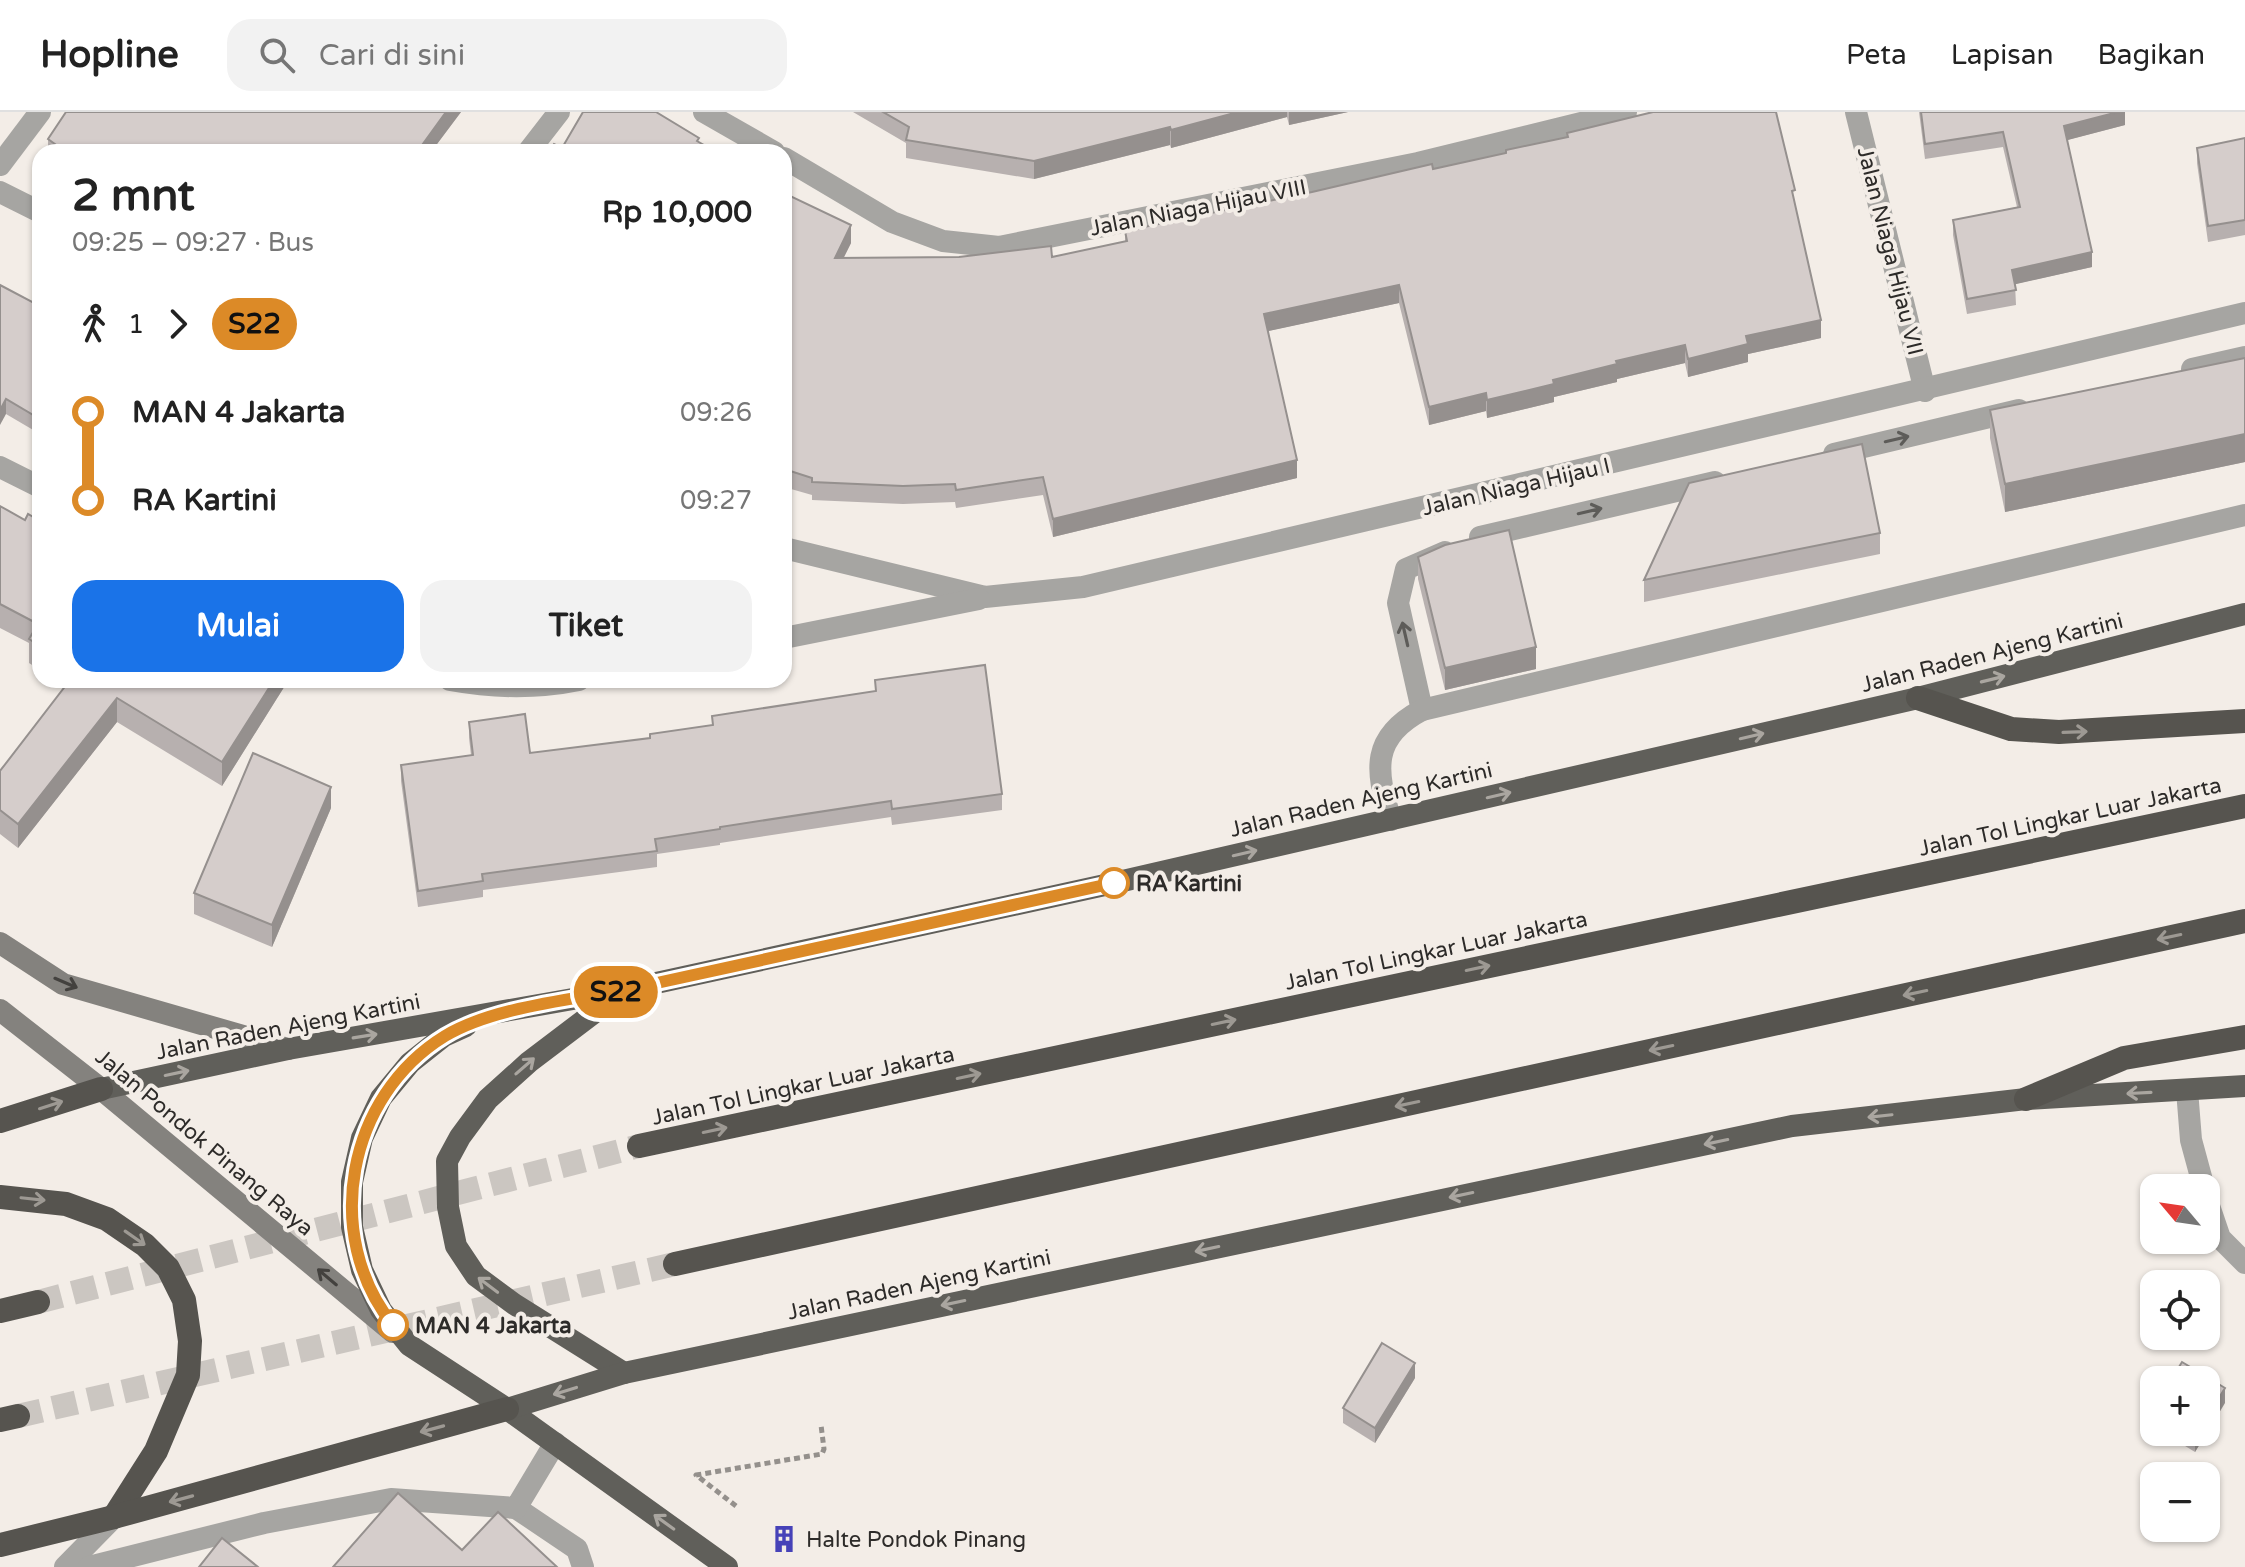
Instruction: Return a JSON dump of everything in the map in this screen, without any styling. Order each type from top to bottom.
[{"type":"highway","name":"Jalan Raden Ajeng Kartini","points":[[101,1089],[288,1049],[624,990],[1391,820],[1918,698],[2245,614]]},
{"type":"highway","points":[[1918,698],[2011,729],[2047,732],[2167,728],[2245,721]]},
{"type":"highway","name":"Jalan Tol Lingkar Luar Jakarta","points":[[639,1146],[2245,806]]},
{"type":"highway","points":[[675,1264],[2245,921]]},
{"type":"highway","points":[[624,990],[529,1062],[488,1099],[447,1161],[448,1207],[456,1246],[476,1276],[527,1313],[624,1373]]},
{"type":"highway","name":"Jalan Raden Ajeng Kartini","points":[[409,1345],[381,1310],[362,1270],[352,1227],[352,1182],[362,1138],[381,1098],[410,1063],[444,1036],[485,1016]]},
{"type":"highway","points":[[2026,1099],[2089,1070],[2124,1058],[2245,1037]]},
{"type":"highway","name":"Jalan Raden Ajeng Kartini","points":[[507,1409],[624,1373],[1792,1126],[2026,1099],[2245,1086]]},
{"type":"highway","points":[[0,1121],[101,1089]]},
{"type":"highway","points":[[0,1197],[66,1204],[107,1219],[145,1245],[168,1268],[184,1300],[190,1341],[188,1375],[156,1451],[114,1517]]},
{"type":"highway","points":[[0,1311],[38,1302]]},
{"type":"highway","name":"Jalan Pondok Pinang Raya","points":[[409,1345],[507,1409],[727,1567]]},
{"type":"highway","points":[[0,1545],[114,1517],[507,1409]]},
{"type":"main road","points":[[0,943],[63,984],[288,1049]]},
{"type":"main road","name":"Jalan Pondok Pinang Raya","points":[[0,1010],[101,1089],[409,1345]]},
{"type":"street","points":[[0,165],[40,112]]},
{"type":"street","points":[[534,144],[559,112]]},
{"type":"street","points":[[704,112],[760,144]]},
{"type":"street","name":"Jalan Niaga Hijau VIII","points":[[792,163],[892,222],[943,241],[999,247],[1418,163],[1626,112]]},
{"type":"street","name":"Jalan Niaga Hijau VII","points":[[1856,112],[1925,391]]},
{"type":"street","points":[[0,192],[32,208]]},
{"type":"street","name":"Jalan Niaga Hijau I","points":[[792,550],[985,597],[1083,587],[1925,391],[1972,377],[2245,313]]},
{"type":"street","points":[[2168,375],[2245,357]]},
{"type":"street","points":[[1815,458],[2045,404]]},
{"type":"street","points":[[0,467],[32,483]]},
{"type":"street","points":[[1422,710],[1398,603],[1406,569],[1477,538],[1738,476]]},
{"type":"street","points":[[1391,820],[1381,790],[1379,763],[1387,740],[1401,721],[1422,710],[2245,515]]},
{"type":"street","points":[[792,636],[985,597]]},
{"type":"street","points":[[2187,1090],[2191,1140],[2200,1174]]},
{"type":"street","points":[[2220,1238],[2245,1263]]},
{"type":"street","points":[[516,1508],[555,1443]]},
{"type":"street","points":[[89,1567],[264,1523],[391,1499],[516,1508],[577,1549],[583,1567]]},
{"type":"street","points":[[65,1567],[114,1517]]},
{"type":"path","points":[[736,1506],[696,1475],[822,1454],[821,1425]]},
{"type":"building","points":[[66,112],[446,112],[423,144],[55,144],[48,139]]},
{"type":"building","points":[[583,112],[656,112],[699,138],[697,141],[702,144],[564,144]]},
{"type":"building","points":[[883,112],[1238,112],[1034,161],[906,140],[909,127]]},
{"type":"building","points":[[1653,112],[1776,112],[1821,320],[1746,336],[1748,344],[1688,359],[1685,345],[1616,361],[1617,364],[1553,380],[1554,384],[1487,400],[1486,393],[1429,407],[1399,285],[1264,314],[1297,460],[1053,519],[1043,477],[956,490],[955,484],[903,486],[812,482],[812,478],[792,472],[792,197],[851,225],[835,258],[959,257],[1051,246],[1052,257],[1127,241],[1125,231],[1432,164],[1433,169],[1506,153],[1506,150],[1568,137],[1567,133]]},
{"type":"building","points":[[1921,112],[2118,112],[2064,126],[2092,252],[2012,270],[2016,290],[1967,299],[1953,220],[2020,207],[2003,132],[1925,144]]},
{"type":"building","points":[[2245,138],[2245,220],[2208,226],[2197,148]]},
{"type":"building","points":[[0,285],[32,302],[32,414],[6,399],[0,410]]},
{"type":"building","points":[[2245,358],[2245,434],[2005,484],[1990,410]]},
{"type":"building","points":[[1862,444],[1880,533],[1644,580],[1689,483]]},
{"type":"building","points":[[0,506],[25,520],[28,514],[32,516],[32,621],[0,604]]},
{"type":"building","points":[[1509,530],[1536,647],[1445,668],[1418,557],[1445,545]]},
{"type":"building","points":[[985,665],[1002,794],[892,809],[891,801],[720,827],[655,839],[657,851],[482,874],[483,881],[418,891],[401,765],[473,755],[469,722],[525,714],[530,753],[650,738],[650,734],[713,725],[712,716],[876,691],[875,680]]},
{"type":"building","points":[[64,688],[269,688],[222,762],[117,698],[18,824],[0,810],[0,771]]},
{"type":"building","points":[[253,753],[331,787],[272,925],[194,893]]},
{"type":"building","points":[[1382,1343],[1415,1363],[1375,1428],[1343,1408]]},
{"type":"building","points":[[398,1493],[462,1550],[498,1512],[557,1567],[333,1567]]},
{"type":"building","points":[[222,1538],[258,1567],[199,1567]]},
{"type":"tunnel","points":[[38,1302],[639,1146]]},
{"type":"tunnel","points":[[18,1416],[675,1264]]},
{"type":"bus line","name":"S22","points":[[393,1325],[381,1310],[362,1270],[352,1227],[352,1182],[362,1138],[381,1098],[410,1063],[444,1036],[485,1016],[624,990],[1114,883]]},
{"type":"place","name":"RA Kartini","points":[[1114,883]]},
{"type":"place","name":"MAN 4 Jakarta","points":[[393,1325]]},
{"type":"place","name":"Halte Pondok Pinang","points":[[784,1539]]}]
